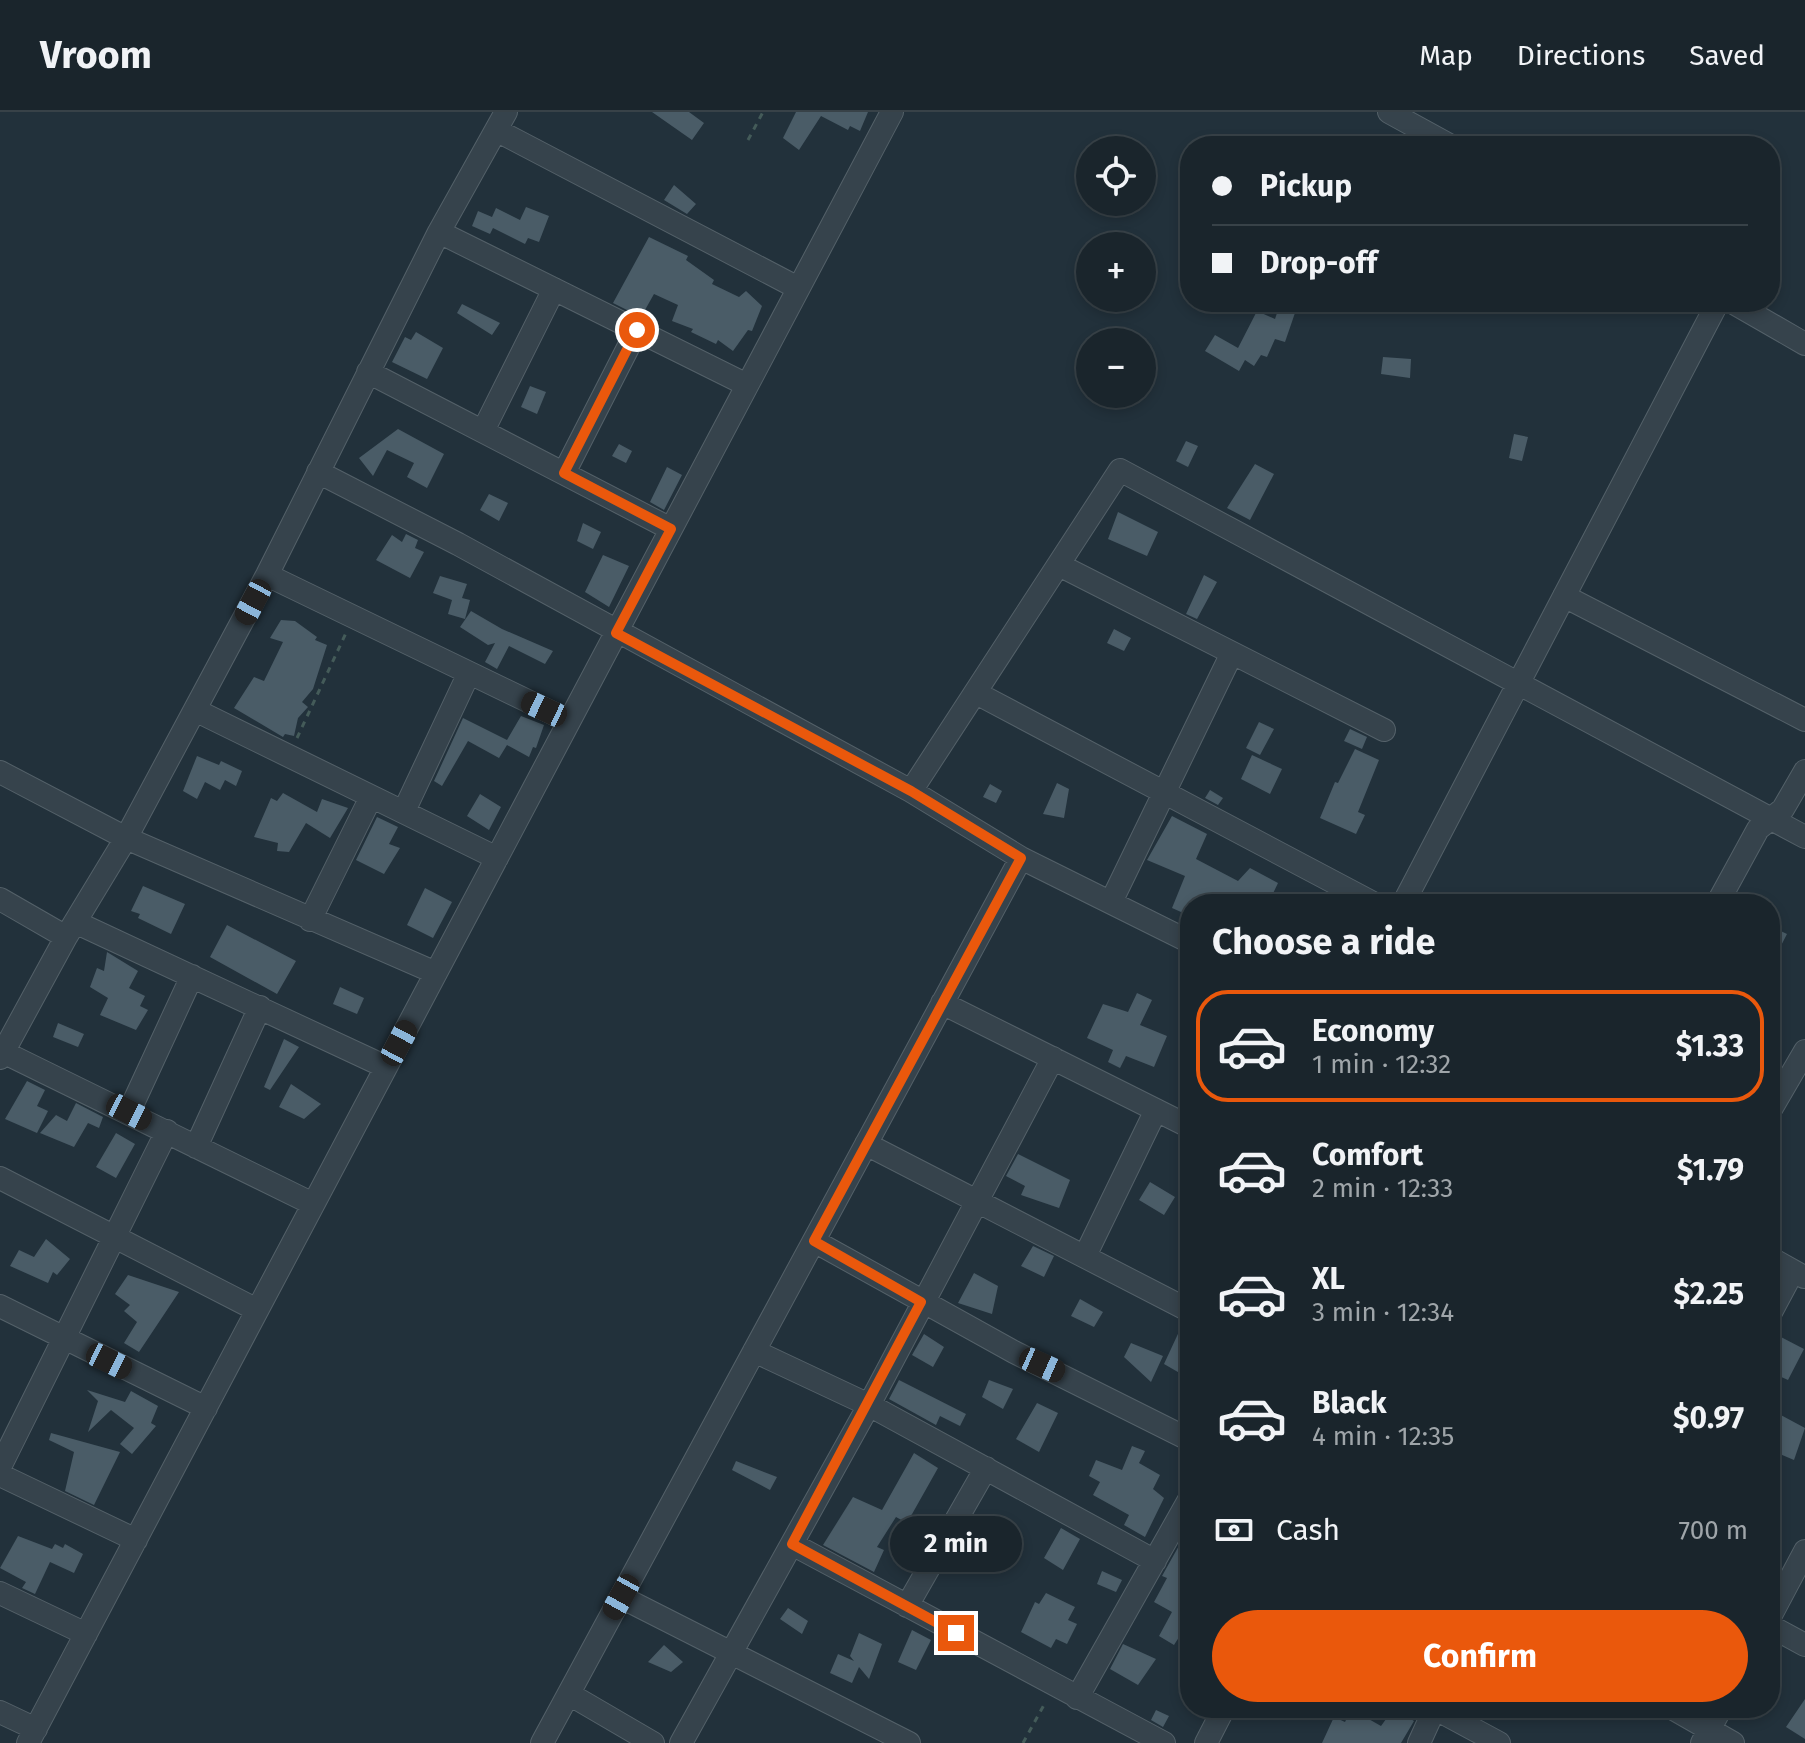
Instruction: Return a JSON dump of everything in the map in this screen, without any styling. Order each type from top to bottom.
[{"type":"street","points":[[0,1712],[32,1736],[892,112]]},
{"type":"street","points":[[1389,112],[1433,136]]},
{"type":"street","points":[[313,1204],[129,1112],[2,1055],[195,710],[267,575],[439,232],[501,121],[798,288]]},
{"type":"street","points":[[439,232],[747,385]]},
{"type":"street","points":[[483,431],[554,289]]},
{"type":"street","points":[[1408,894],[1713,312]]},
{"type":"street","points":[[1749,312],[1805,344]]},
{"type":"street","points":[[564,473],[637,330]]},
{"type":"street","points":[[368,372],[671,529]]},
{"type":"street","points":[[911,791],[978,694],[1120,470],[1519,681],[1805,837]]},
{"type":"street","points":[[318,472],[458,544],[616,633],[911,791],[1021,858],[1112,900],[1180,937]]},
{"type":"street","points":[[1061,566],[1384,730]]},
{"type":"street","points":[[267,575],[569,721]]},
{"type":"street","points":[[1564,596],[1805,720]]},
{"type":"street","points":[[1112,900],[1232,653]]},
{"type":"street","points":[[404,811],[469,673]]},
{"type":"street","points":[[978,694],[1356,894]]},
{"type":"street","points":[[195,710],[497,858]]},
{"type":"street","points":[[1722,894],[1758,829],[1783,809],[1805,771]]},
{"type":"street","points":[[0,772],[126,838],[436,973]]},
{"type":"street","points":[[310,920],[371,797]]},
{"type":"street","points":[[542,1743],[1021,858]]},
{"type":"street","points":[[0,899],[192,976],[386,1067]]},
{"type":"street","points":[[129,1112],[192,976]]},
{"type":"street","points":[[942,1003],[1180,1122]]},
{"type":"street","points":[[196,1147],[260,1007]]},
{"type":"street","points":[[1780,1094],[1805,1051]]},
{"type":"street","points":[[681,1743],[869,1405],[1053,1058]]},
{"type":"street","points":[[1085,1256],[1156,1110]]},
{"type":"street","points":[[0,1467],[61,1337],[167,1131]]},
{"type":"street","points":[[866,1144],[1180,1306]]},
{"type":"street","points":[[0,1178],[257,1310]]},
{"type":"street","points":[[814,1241],[921,1302],[1180,1435]]},
{"type":"street","points":[[1780,1264],[1799,1274],[1780,1300]]},
{"type":"street","points":[[0,1306],[206,1408]]},
{"type":"street","points":[[754,1351],[869,1405],[1155,1561]]},
{"type":"street","points":[[907,1606],[986,1468]]},
{"type":"street","points":[[0,1475],[136,1540]]},
{"type":"street","points":[[1077,1698],[1180,1516]]},
{"type":"street","points":[[792,1544],[1164,1743]]},
{"type":"street","points":[[1780,1598],[1805,1551]]},
{"type":"street","points":[[0,1593],[86,1634]]},
{"type":"street","points":[[621,1597],[909,1743]]},
{"type":"street","points":[[1780,1631],[1805,1645]]},
{"type":"street","points":[[569,1694],[653,1743]]},
{"type":"street","points":[[1206,1743],[1219,1718]]},
{"type":"street","points":[[1419,1743],[1430,1718]]},
{"type":"street","points":[[1453,1718],[1499,1743]]},
{"type":"street","points":[[1684,1718],[1706,1736],[1733,1743]]},
{"type":"street","points":[[1706,1736],[1716,1718]]},
{"type":"path","points":[[748,140],[763,112]]},
{"type":"path","points":[[288,756],[353,617]]},
{"type":"path","points":[[1023,1743],[1055,1686]]},
{"type":"building","points":[[652,112],[689,112],[704,123],[692,140]]},
{"type":"building","points":[[796,112],[868,112],[860,131],[850,126],[848,130],[821,116],[799,150],[783,138]]},
{"type":"building","points":[[674,185],[696,204],[687,214],[664,200]]},
{"type":"building","points":[[526,207],[549,216],[539,242],[528,238],[525,244],[493,228],[490,234],[472,226],[478,211],[492,217],[496,208],[520,220]]},
{"type":"building","points":[[649,237],[688,256],[686,260],[714,280],[712,284],[739,297],[746,291],[762,306],[752,331],[748,330],[733,351],[718,340],[716,344],[691,332],[693,329],[672,321],[678,305],[654,294],[641,317],[613,303]]},
{"type":"building","points":[[462,304],[500,323],[492,335],[457,313]]},
{"type":"building","points":[[1256,312],[1275,319],[1277,312],[1295,312],[1285,342],[1275,339],[1267,357],[1261,355],[1254,366],[1245,360],[1239,371],[1205,351],[1215,335],[1238,348]]},
{"type":"building","points":[[416,332],[443,348],[427,379],[392,362],[405,337],[411,340]]},
{"type":"building","points":[[1383,357],[1411,359],[1410,378],[1381,374]]},
{"type":"building","points":[[530,386],[546,392],[537,414],[521,407]]},
{"type":"building","points":[[398,429],[444,454],[427,488],[407,477],[414,463],[387,450],[373,476],[359,458]]},
{"type":"building","points":[[1514,434],[1528,437],[1522,461],[1509,458]]},
{"type":"building","points":[[1186,441],[1198,446],[1188,467],[1176,461]]},
{"type":"building","points":[[619,444],[632,451],[626,463],[612,456]]},
{"type":"building","points":[[1255,464],[1274,474],[1250,520],[1227,508]]},
{"type":"building","points":[[667,467],[682,475],[664,510],[650,502]]},
{"type":"building","points":[[489,494],[508,503],[499,521],[480,510]]},
{"type":"building","points":[[1118,512],[1158,532],[1147,556],[1108,539]]},
{"type":"building","points":[[583,523],[601,532],[593,549],[577,541]]},
{"type":"building","points":[[406,534],[418,540],[415,548],[424,552],[410,578],[376,560],[392,535],[402,542]]},
{"type":"building","points":[[603,555],[629,566],[609,607],[585,592]]},
{"type":"building","points":[[1204,575],[1217,582],[1197,619],[1186,614]]},
{"type":"building","points":[[440,576],[467,584],[462,598],[470,600],[465,619],[448,614],[452,600],[433,593]]},
{"type":"building","points":[[471,611],[502,629],[553,651],[545,664],[509,646],[497,669],[485,662],[495,643],[488,645],[460,627]]},
{"type":"building","points":[[281,620],[295,621],[317,637],[315,640],[327,645],[313,689],[302,702],[308,707],[298,718],[294,736],[285,734],[283,737],[234,708],[254,677],[264,681],[283,642],[270,638]]},
{"type":"building","points":[[1114,629],[1131,638],[1124,651],[1107,643]]},
{"type":"building","points":[[521,716],[544,725],[536,748],[533,747],[529,757],[507,745],[499,758],[468,741],[442,786],[434,781],[463,718],[507,740]]},
{"type":"building","points":[[1259,722],[1274,729],[1260,755],[1246,748]]},
{"type":"building","points":[[1350,729],[1367,737],[1362,749],[1344,741]]},
{"type":"building","points":[[1355,749],[1379,760],[1358,812],[1365,815],[1356,834],[1320,818],[1335,782],[1338,783]]},
{"type":"building","points":[[1252,755],[1282,769],[1270,794],[1241,779]]},
{"type":"building","points":[[197,756],[219,765],[221,761],[242,771],[236,786],[225,780],[220,790],[205,782],[197,799],[183,791]]},
{"type":"building","points":[[1057,783],[1069,789],[1064,818],[1043,814]]},
{"type":"building","points":[[990,784],[1002,791],[996,803],[983,797]]},
{"type":"building","points":[[1210,790],[1223,798],[1218,805],[1205,798]]},
{"type":"building","points":[[283,793],[317,812],[322,799],[348,808],[330,838],[306,823],[289,852],[277,851],[278,843],[254,837],[271,798],[277,801]]},
{"type":"building","points":[[480,794],[501,807],[489,830],[467,816]]},
{"type":"building","points":[[1172,816],[1207,834],[1196,859],[1238,881],[1250,868],[1278,883],[1273,894],[1180,894],[1180,912],[1172,908],[1185,876],[1147,860]]},
{"type":"building","points":[[377,817],[398,827],[389,844],[400,848],[384,874],[356,860]]},
{"type":"building","points":[[143,886],[185,904],[171,934],[138,918],[140,914],[131,911]]},
{"type":"building","points":[[425,888],[452,902],[433,938],[407,925]]},
{"type":"building","points":[[227,925],[296,961],[277,994],[210,957]]},
{"type":"building","points":[[1780,931],[1787,934],[1780,948]]},
{"type":"building","points":[[107,952],[138,971],[129,988],[145,996],[140,1006],[148,1010],[136,1030],[100,1015],[108,998],[90,987],[97,968],[104,971]]},
{"type":"building","points":[[340,987],[364,998],[357,1014],[333,1004]]},
{"type":"building","points":[[1137,993],[1152,1000],[1140,1025],[1167,1036],[1154,1067],[1126,1056],[1120,1068],[1108,1062],[1113,1050],[1087,1038],[1103,1004],[1128,1012]]},
{"type":"building","points":[[58,1023],[84,1034],[78,1047],[53,1037]]},
{"type":"building","points":[[284,1039],[299,1047],[270,1090],[264,1087]]},
{"type":"building","points":[[27,1081],[45,1090],[37,1106],[48,1111],[37,1133],[5,1119]]},
{"type":"building","points":[[291,1084],[321,1104],[304,1119],[279,1107]]},
{"type":"building","points":[[76,1103],[103,1117],[99,1128],[88,1123],[74,1147],[40,1133],[56,1115],[67,1121]]},
{"type":"building","points":[[116,1133],[135,1144],[116,1178],[96,1167]]},
{"type":"building","points":[[1018,1154],[1070,1180],[1059,1208],[1021,1195],[1025,1186],[1006,1176]]},
{"type":"building","points":[[1150,1182],[1175,1197],[1164,1215],[1139,1200]]},
{"type":"building","points":[[46,1239],[70,1259],[57,1275],[53,1272],[48,1283],[10,1266],[19,1250],[34,1257]]},
{"type":"building","points":[[1033,1246],[1054,1256],[1044,1277],[1021,1266]]},
{"type":"building","points":[[974,1273],[998,1286],[992,1314],[958,1303]]},
{"type":"building","points":[[128,1275],[179,1292],[139,1352],[124,1343],[137,1322],[124,1311],[130,1305],[115,1294]]},
{"type":"building","points":[[1080,1299],[1103,1312],[1094,1327],[1071,1316]]},
{"type":"building","points":[[1180,1329],[1180,1373],[1164,1364]]},
{"type":"building","points":[[924,1334],[944,1347],[933,1367],[912,1355]]},
{"type":"building","points":[[1780,1337],[1804,1349],[1788,1380],[1780,1376]]},
{"type":"building","points":[[1131,1343],[1163,1356],[1151,1382],[1124,1357]]},
{"type":"building","points":[[899,1380],[966,1414],[960,1426],[940,1416],[936,1425],[889,1399]]},
{"type":"building","points":[[989,1380],[1013,1389],[1003,1409],[982,1397]]},
{"type":"building","points":[[87,1390],[125,1402],[131,1391],[158,1406],[151,1423],[156,1426],[132,1454],[120,1444],[134,1428],[111,1410],[88,1432],[98,1401]]},
{"type":"building","points":[[1037,1403],[1058,1413],[1039,1452],[1016,1439]]},
{"type":"building","points":[[1780,1415],[1805,1428],[1794,1460],[1780,1454]]},
{"type":"building","points":[[51,1433],[120,1452],[94,1505],[65,1491],[74,1452],[49,1440]]},
{"type":"building","points":[[1132,1446],[1145,1451],[1139,1463],[1160,1475],[1153,1489],[1164,1498],[1145,1537],[1124,1525],[1129,1515],[1093,1495],[1100,1482],[1089,1476],[1096,1460],[1122,1470]]},
{"type":"building","points":[[914,1453],[938,1468],[907,1523],[896,1517],[877,1547],[884,1550],[874,1572],[823,1545],[853,1497],[882,1510]]},
{"type":"building","points":[[736,1461],[777,1477],[770,1490],[732,1470]]},
{"type":"building","points":[[1061,1528],[1080,1539],[1063,1570],[1044,1558]]},
{"type":"building","points":[[18,1536],[52,1549],[55,1544],[63,1548],[65,1544],[83,1554],[74,1573],[50,1562],[35,1594],[22,1588],[26,1582],[0,1568]]},
{"type":"building","points":[[1180,1544],[1180,1636],[1174,1645],[1159,1636],[1172,1612],[1154,1602],[1167,1578],[1162,1576]]},
{"type":"building","points":[[1102,1571],[1122,1580],[1116,1592],[1097,1584]]},
{"type":"building","points":[[1046,1593],[1075,1607],[1068,1620],[1077,1624],[1067,1644],[1056,1639],[1051,1648],[1021,1632],[1035,1602],[1039,1604]]},
{"type":"building","points":[[788,1608],[808,1621],[802,1634],[780,1619]]},
{"type":"building","points":[[912,1630],[931,1640],[916,1670],[898,1662]]},
{"type":"building","points":[[859,1633],[882,1644],[869,1679],[859,1667],[852,1683],[830,1673],[838,1654],[854,1661],[850,1656]]},
{"type":"building","points":[[1123,1644],[1156,1659],[1138,1685],[1110,1669]]},
{"type":"building","points":[[664,1645],[683,1662],[671,1672],[648,1662]]},
{"type":"building","points":[[1805,1699],[1805,1739],[1786,1727]]},
{"type":"building","points":[[1156,1710],[1169,1716],[1163,1727],[1151,1720]]},
{"type":"building","points":[[1334,1718],[1345,1722],[1347,1718],[1367,1718],[1381,1726],[1387,1718],[1409,1718],[1414,1721],[1401,1743],[1322,1743]]},
{"type":"route","points":[[637,330],[564,473],[671,529],[616,633],[911,791],[1021,858],[814,1241],[921,1302],[869,1405],[792,1544],[956,1633]]}]
